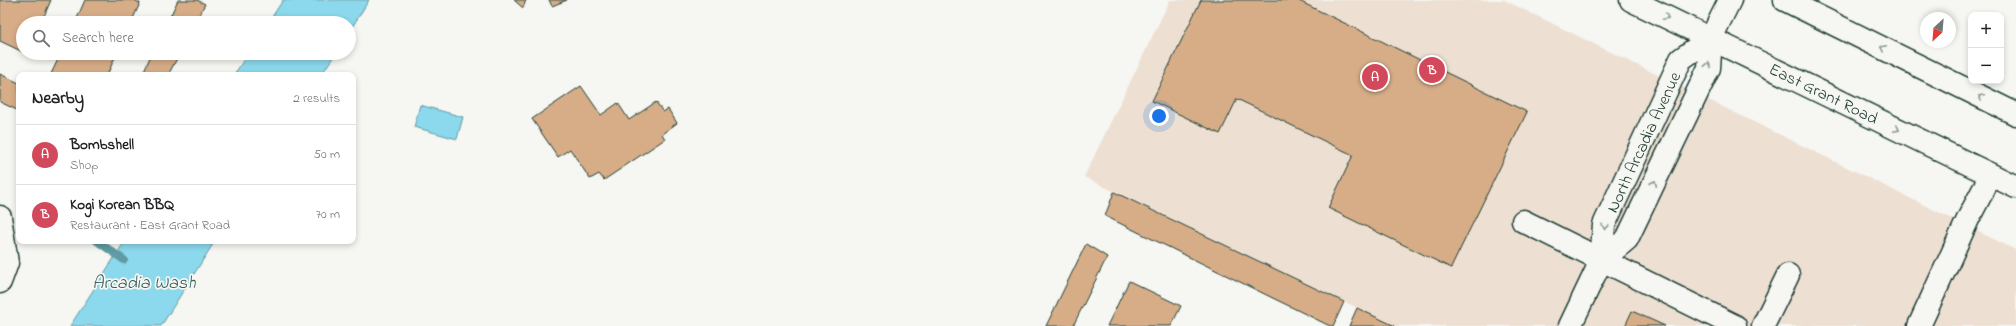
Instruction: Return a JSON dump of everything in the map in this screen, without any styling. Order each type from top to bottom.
[{"type":"main road","name":"East Grant Road","points":[[1631,0],[2016,187]]},
{"type":"main road","name":"North Arcadia Avenue","points":[[1601,261],[1627,239],[1709,68],[1711,38],[1730,0]]},
{"type":"main road","points":[[1785,0],[2016,114]]},
{"type":"main road","name":"North Arcadia Avenue","points":[[1570,326],[1601,261],[1604,225],[1681,59],[1711,38]]},
{"type":"main road","points":[[1919,326],[1969,217],[1991,175]]},
{"type":"main road","points":[[0,217],[7,263],[0,282]]},
{"type":"main road","points":[[1523,221],[1601,261],[1735,326]]},
{"type":"main road","points":[[1764,326],[1788,275]]},
{"type":"shaded area","points":[[1170,0],[1504,0],[2016,250],[2016,326],[1395,326],[1084,177]]},
{"type":"water","points":[[283,0],[369,0],[356,21],[356,16],[273,16]]},
{"type":"water","points":[[244,60],[331,60],[323,72],[236,72]]},
{"type":"water","points":[[420,105],[463,117],[457,139],[414,127]]},
{"type":"water","name":"Arcadia Wash","points":[[123,244],[213,244],[161,326],[70,326]]},
{"type":"building","points":[[0,0],[51,0],[44,16],[16,16],[16,49],[0,41]]},
{"type":"building","points":[[85,0],[134,0],[140,3],[134,16],[78,16]]},
{"type":"building","points":[[178,0],[197,0],[205,4],[199,16],[170,16]]},
{"type":"building","points":[[514,0],[526,0],[523,8]]},
{"type":"building","points":[[549,0],[567,0],[552,6]]},
{"type":"building","points":[[1201,0],[1297,0],[1527,112],[1451,268],[1328,208],[1353,155],[1237,99],[1220,134],[1152,101]]},
{"type":"building","points":[[58,60],[114,60],[108,72],[52,72]]},
{"type":"building","points":[[149,60],[176,60],[170,72],[143,72]]},
{"type":"building","points":[[0,74],[16,82],[16,110],[0,102]]},
{"type":"building","points":[[581,86],[601,115],[618,103],[629,120],[656,102],[663,112],[668,109],[677,123],[662,134],[665,139],[604,180],[599,174],[590,179],[570,149],[558,157],[532,119]]},
{"type":"building","points":[[1114,192],[1344,302],[1333,326],[1330,326],[1105,216]]},
{"type":"building","points":[[1086,244],[1107,257],[1073,326],[1046,326]]},
{"type":"building","points":[[1129,281],[1181,306],[1171,326],[1107,326]]},
{"type":"building","points":[[1357,308],[1395,326],[1349,326]]},
{"type":"building","points":[[1632,311],[1665,326],[1625,326]]},
{"type":"waterway","points":[[101,244],[124,260]]},
{"type":"place","name":"Kogi Korean BBQ","points":[[1432,70]]},
{"type":"place","name":"Bombshell","points":[[1375,77]]}]
